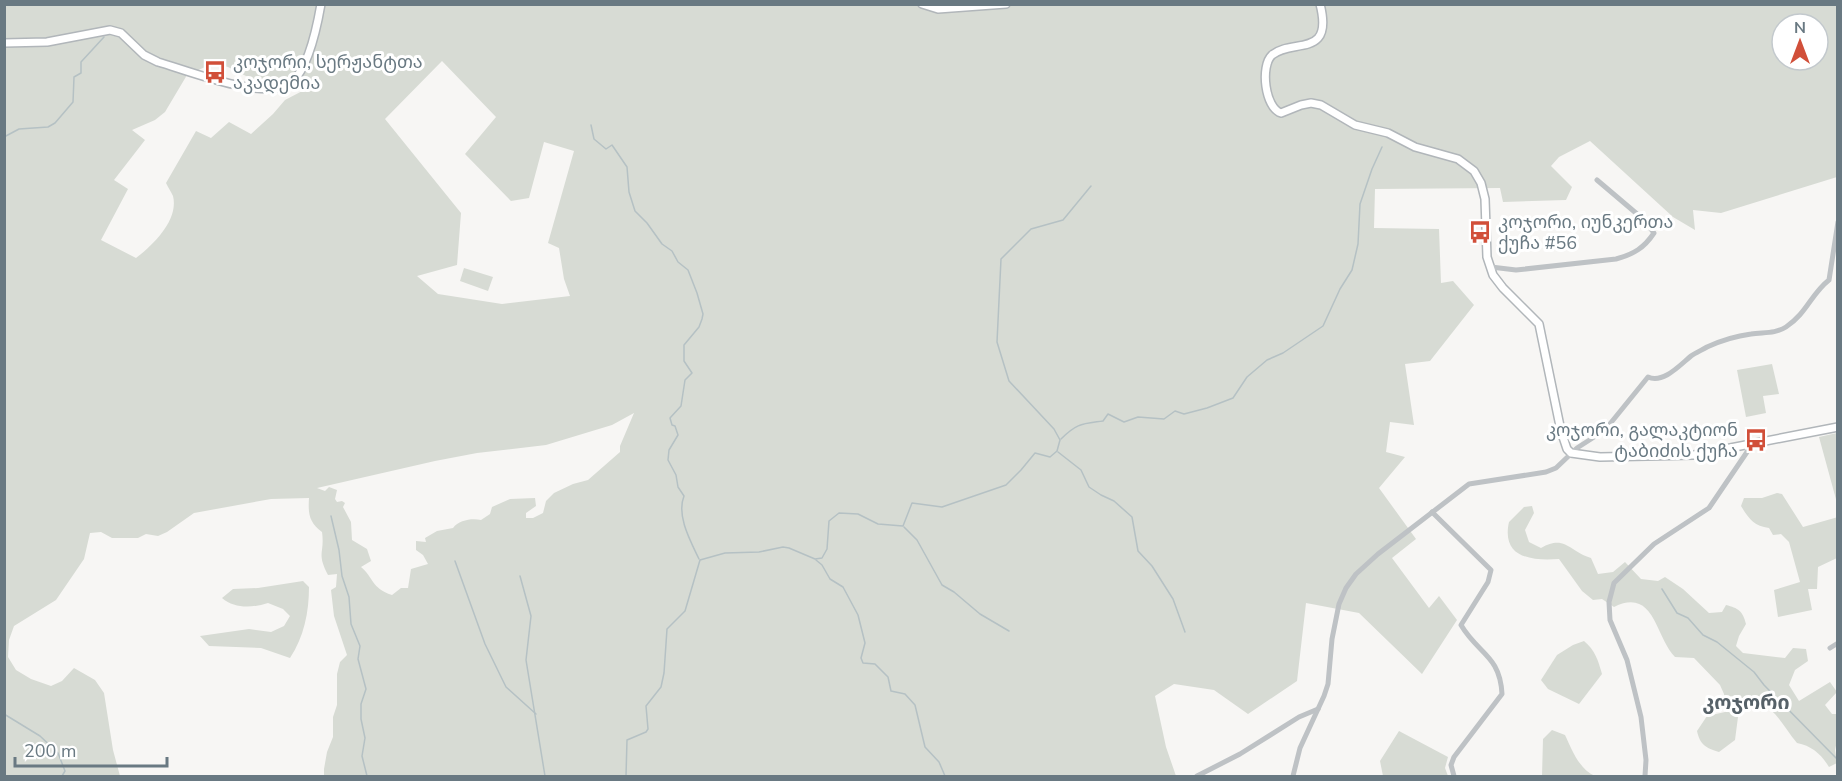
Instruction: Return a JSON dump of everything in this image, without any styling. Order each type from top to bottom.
[{"type":"main road","points":[[4,43],[47,42],[110,30],[121,33],[144,55],[158,62],[250,88],[272,90],[291,83],[301,71],[321,4]]},
{"type":"main road","points":[[922,4],[938,9],[1006,4]]},
{"type":"main road","points":[[1320,4],[1322,26],[1314,41],[1302,47],[1276,52],[1269,59],[1267,88],[1273,108],[1281,112],[1311,103],[1321,105],[1355,125],[1388,133],[1415,147],[1464,162],[1478,177],[1483,190],[1485,249],[1491,267],[1503,288],[1539,324],[1561,431],[1567,449],[1571,453],[1600,457],[1678,457],[1838,427]]},
{"type":"street","points":[[1491,267],[1516,270],[1616,259],[1631,255],[1645,246],[1654,233],[1643,219],[1597,180]]},
{"type":"street","points":[[1293,777],[1300,748],[1328,684],[1332,639],[1339,604],[1356,574],[1378,554],[1473,482],[1546,472],[1557,468],[1571,453],[1605,430],[1648,377],[1652,379],[1666,375],[1681,366],[1691,356],[1720,342],[1752,334],[1778,332],[1801,315],[1820,287],[1829,280],[1838,222]]},
{"type":"street","points":[[1645,777],[1646,760],[1641,717],[1628,660],[1610,620],[1609,602],[1614,583],[1654,544],[1709,508],[1747,452],[1749,445]]},
{"type":"street","points":[[1432,512],[1491,570],[1488,582],[1461,625],[1466,634],[1496,667],[1502,694],[1454,757],[1451,765],[1454,777]]},
{"type":"street","points":[[1830,648],[1838,643]]},
{"type":"street","points":[[1197,777],[1240,754],[1299,717],[1318,709]]},
{"type":"shaded area","points":[[5,5],[1837,5],[1837,177],[1721,213],[1693,210],[1695,230],[1673,217],[1590,141],[1559,157],[1551,166],[1572,187],[1566,200],[1503,202],[1500,188],[1375,189],[1374,228],[1439,229],[1441,283],[1453,281],[1474,305],[1430,361],[1405,364],[1414,425],[1390,422],[1386,452],[1405,457],[1379,488],[1416,539],[1392,558],[1429,608],[1439,596],[1457,620],[1422,674],[1359,613],[1306,603],[1297,681],[1248,714],[1214,690],[1174,684],[1155,696],[1166,747],[1176,776],[324,776],[327,752],[333,737],[333,717],[337,705],[337,674],[340,662],[347,655],[334,616],[331,590],[336,587],[337,574],[328,575],[324,567],[322,532],[314,525],[310,517],[309,498],[271,499],[194,513],[158,536],[146,534],[138,538],[112,538],[101,532],[90,533],[84,559],[56,600],[14,626],[9,640],[8,657],[16,670],[31,679],[51,686],[62,681],[74,668],[95,680],[104,693],[113,750],[120,776],[5,776]],"holes":[[[442,61],[496,117],[465,154],[511,201],[529,198],[544,142],[574,151],[548,243],[559,248],[564,279],[570,296],[502,304],[438,294],[417,276],[457,265],[461,213],[385,119]],[[214,63],[228,67],[260,83],[280,83],[293,74],[310,87],[285,100],[251,134],[229,122],[211,138],[196,131],[166,183],[173,196],[174,205],[168,223],[157,239],[136,258],[101,240],[128,189],[114,180],[145,140],[132,130],[155,120],[165,112],[187,75]],[[634,413],[620,446],[620,452],[588,480],[554,493],[546,501],[543,513],[533,518],[526,518],[526,513],[536,506],[535,498],[510,499],[492,507],[490,514],[481,520],[462,521],[453,528],[437,531],[425,538],[426,542],[416,541],[416,550],[423,555],[428,564],[411,569],[408,588],[401,588],[392,595],[376,586],[361,567],[371,561],[367,549],[352,540],[351,522],[343,507],[345,503],[337,502],[335,499],[337,490],[329,487],[325,491],[317,488],[477,453],[546,445],[612,425]]]},
{"type":"shaded area","points":[[464,268],[493,277],[488,291],[460,281]]},
{"type":"shaded area","points":[[1772,364],[1779,394],[1763,396],[1766,413],[1746,417],[1737,370]]},
{"type":"shaded area","points":[[1838,433],[1837,503],[1819,437]]},
{"type":"shaded area","points":[[1777,493],[1782,494],[1803,527],[1838,517],[1837,558],[1818,567],[1817,589],[1808,589],[1812,610],[1778,617],[1774,590],[1800,582],[1789,542],[1781,534],[1773,535],[1769,528],[1756,524],[1741,506],[1744,498],[1762,498]]},
{"type":"shaded area","points":[[1532,506],[1534,513],[1525,530],[1529,542],[1541,548],[1549,544],[1562,543],[1591,558],[1598,574],[1613,572],[1625,562],[1641,579],[1658,581],[1665,577],[1683,589],[1709,613],[1722,612],[1726,605],[1737,609],[1742,613],[1746,624],[1736,646],[1743,653],[1785,658],[1793,648],[1806,649],[1808,661],[1795,670],[1789,685],[1799,701],[1830,682],[1837,692],[1825,705],[1832,714],[1837,714],[1835,750],[1837,763],[1829,767],[1816,751],[1797,743],[1778,718],[1766,708],[1749,709],[1738,717],[1735,740],[1719,752],[1704,745],[1697,731],[1707,716],[1725,712],[1724,694],[1720,685],[1694,658],[1675,657],[1646,609],[1638,604],[1628,603],[1614,607],[1602,599],[1593,600],[1582,591],[1559,559],[1529,558],[1514,550],[1508,534],[1509,522],[1524,507]]},
{"type":"shaded area","points":[[303,581],[309,587],[307,615],[299,642],[290,658],[261,648],[209,646],[200,636],[249,629],[271,632],[284,626],[290,616],[283,609],[268,603],[250,607],[238,606],[222,598],[233,589],[258,588]]},
{"type":"shaded area","points":[[1584,641],[1596,656],[1602,674],[1579,704],[1548,689],[1541,680],[1557,655]]},
{"type":"shaded area","points":[[1552,730],[1565,735],[1580,764],[1595,776],[1542,776],[1543,739]]},
{"type":"shaded area","points":[[1399,731],[1448,757],[1445,768],[1448,776],[1383,776],[1380,761]]},
{"type":"waterway","points":[[4,137],[19,129],[48,127],[55,123],[73,102],[74,77],[81,73],[81,62],[104,37]]},
{"type":"waterway","points":[[591,125],[594,139],[606,149],[612,145],[627,167],[629,192],[635,211],[662,244],[672,251],[678,262],[688,270],[703,314],[699,327],[684,345],[684,361],[692,373],[685,380],[681,406],[670,418],[678,435],[669,450],[668,460],[676,475],[678,487],[684,496],[683,520],[699,559]]},
{"type":"waterway","points":[[1061,439],[1080,425],[1103,421],[1108,414],[1124,422],[1138,417],[1164,419],[1175,411],[1184,414],[1233,398],[1247,377],[1267,360],[1283,353],[1323,326],[1340,289],[1352,270],[1358,244],[1360,204],[1382,147]]},
{"type":"waterway","points":[[626,776],[627,740],[648,729],[646,706],[661,687],[667,629],[685,611],[700,560],[725,553],[759,552],[783,547],[815,559],[822,558],[827,549],[829,521],[839,513],[858,514],[878,524],[903,526],[912,503],[942,507],[1006,485],[1035,453],[1050,457],[1057,451],[1060,440],[1054,429],[1009,381],[997,342],[1001,259],[1031,229],[1063,220],[1091,186]]},
{"type":"waterway","points":[[1058,452],[1081,470],[1089,487],[1114,501],[1132,517],[1138,551],[1152,566],[1173,599],[1185,632]]},
{"type":"waterway","points":[[331,516],[342,576],[349,597],[351,624],[360,646],[358,659],[366,689],[361,704],[361,719],[365,738],[362,756],[367,776]]},
{"type":"waterway","points":[[904,527],[917,540],[942,585],[980,614],[1009,631]]},
{"type":"waterway","points":[[816,560],[822,565],[830,579],[843,587],[858,615],[865,643],[861,658],[863,663],[875,664],[888,677],[891,691],[905,694],[915,705],[925,747],[939,762],[945,776]]},
{"type":"waterway","points":[[455,561],[485,644],[506,687],[536,714]]},
{"type":"waterway","points":[[520,576],[531,616],[526,660],[545,776]]},
{"type":"waterway","points":[[1662,589],[1677,613],[1688,618],[1703,635],[1717,642],[1754,672],[1838,760]]},
{"type":"waterway","points":[[4,714],[40,736],[58,753],[65,771],[62,776]]},
{"type":"place","name":"კოჯორი, სერჟანტთა აკადემია","points":[[215,72]]},
{"type":"place","name":"კოჯორი, იუნკერთა ქუჩა #56","points":[[1480,232]]},
{"type":"place","name":"კოჯორი, გალაკტიონ ტაბიძის ქუჩა","points":[[1756,440]]},
{"type":"district","name":"კოჯორი","points":[[1746,702]]}]
